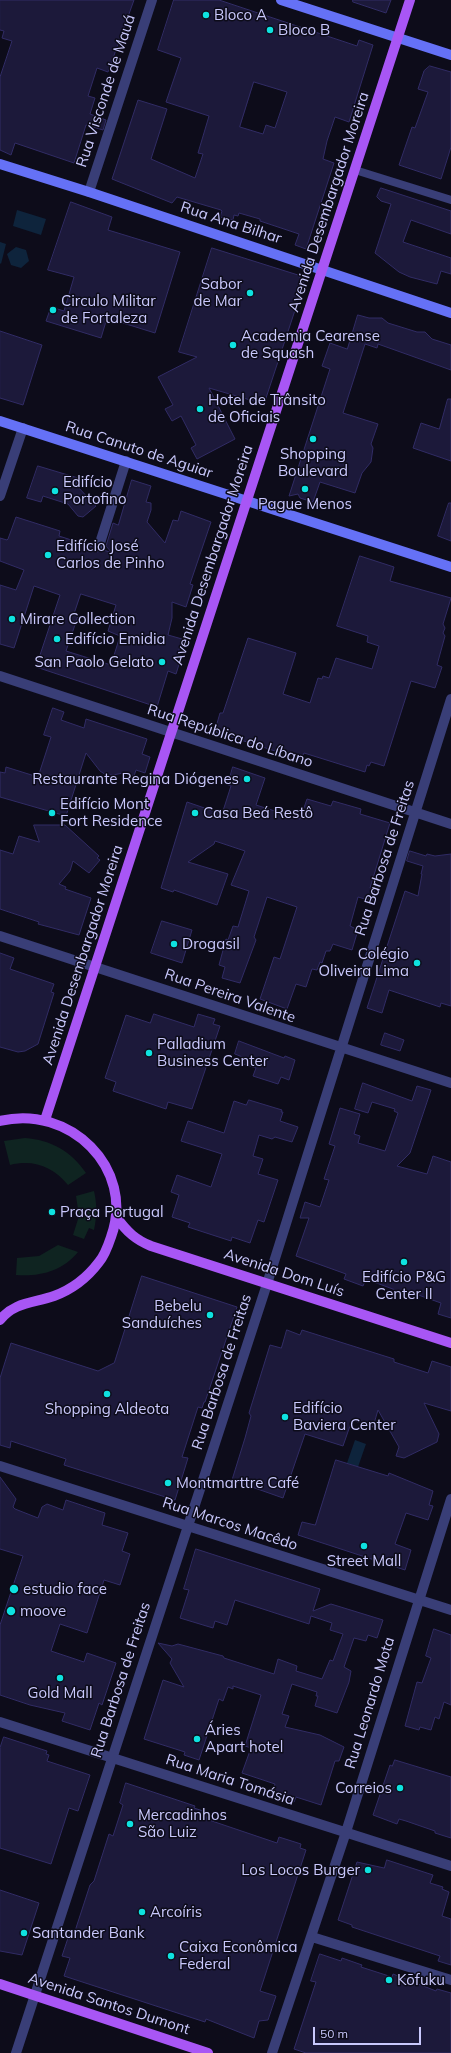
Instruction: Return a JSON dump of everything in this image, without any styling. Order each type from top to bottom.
[{"type":"main road","name":"Avenida Desembargador Moreira","points":[[45,1120],[410,0]]},
{"type":"main road","points":[[0,1121],[17,1118],[45,1120],[67,1129],[90,1146],[98,1154],[112,1180],[116,1195],[117,1218],[105,1254],[89,1274],[74,1287],[53,1296],[22,1304],[10,1310],[0,1320]]},
{"type":"main road","name":"Avenida Dom Luís","points":[[117,1218],[126,1230],[138,1240],[151,1246],[451,1343]]},
{"type":"main road","name":"Avenida Santos Dumont","points":[[0,1984],[208,2053]]},
{"type":"street","name":"Rua Visconde de Mauá","points":[[89,192],[152,0]]},
{"type":"street","points":[[281,0],[451,55]]},
{"type":"street","name":"Rua Ana Bilhar","points":[[0,164],[89,192],[451,313]]},
{"type":"street","name":"Rua Canuto de Aguiar","points":[[0,421],[451,567]]},
{"type":"street","points":[[0,496],[22,428]]},
{"type":"street","points":[[99,546],[126,461]]},
{"type":"street","name":"Rua República do Líbano","points":[[0,676],[451,824]]},
{"type":"street","name":"Rua Barbosa de Freitas","points":[[16,2053],[33,1995],[267,1284],[451,699]]},
{"type":"street","name":"Rua Pereira Valente","points":[[0,936],[451,1084]]},
{"type":"street","name":"Rua Marcos Macêdo","points":[[0,1466],[451,1610]]},
{"type":"street","name":"Rua Leonardo Mota","points":[[272,2053],[346,1832],[451,1498]]},
{"type":"street","name":"Rua Maria Tomásia","points":[[0,1722],[451,1866]]},
{"type":"street","points":[[312,1937],[451,1980]]},
{"type":"lane","points":[[355,170],[451,200]]},
{"type":"green space","points":[[25,1138],[43,1141],[60,1148],[74,1159],[86,1173],[68,1185],[56,1173],[42,1166],[27,1163],[10,1165],[4,1141]]},
{"type":"green space","points":[[94,1191],[96,1201],[96,1220],[94,1230],[89,1228],[84,1239],[73,1235],[79,1216],[76,1196]]},
{"type":"green space","points":[[58,1245],[78,1252],[65,1264],[42,1274],[16,1275],[17,1258],[39,1256]]},
{"type":"water","points":[[17,210],[46,219],[41,235],[13,226]]},
{"type":"water","points":[[0,242],[6,244],[1,264],[0,263]]},
{"type":"water","points":[[16,247],[26,250],[29,261],[21,268],[11,265],[7,254]]},
{"type":"water","points":[[355,1440],[366,1444],[358,1467],[347,1463]]},
{"type":"building","points":[[0,0],[134,0],[108,72],[97,68],[88,96],[95,98],[90,114],[106,120],[103,130],[86,125],[74,163],[15,143],[11,155],[0,150],[0,77],[12,41],[2,38],[4,31],[0,30]]},
{"type":"building","points":[[174,0],[219,0],[357,46],[359,40],[373,45],[349,122],[335,117],[327,141],[323,159],[334,163],[306,249],[295,245],[299,234],[260,221],[260,219],[239,213],[238,216],[234,215],[233,220],[220,217],[221,210],[177,197],[172,203],[112,179],[138,100],[167,109],[151,159],[195,178],[203,154],[198,153],[209,116],[166,102],[181,58],[158,50]],"holes":[[[254,82],[287,92],[275,128],[266,125],[263,134],[240,127]]]},
{"type":"building","points":[[353,0],[391,0],[386,13],[353,2]]},
{"type":"building","points":[[430,66],[451,72],[451,147],[441,179],[399,165],[412,127],[415,128],[428,92],[418,89],[424,71]]},
{"type":"building","points":[[381,188],[451,211],[451,234],[411,220],[403,242],[451,258],[451,274],[441,271],[437,284],[410,277],[399,272],[375,253],[391,204],[381,201],[377,197]]},
{"type":"building","points":[[71,202],[112,217],[108,230],[180,252],[155,333],[107,318],[101,338],[46,321],[51,307],[64,311],[74,277],[48,270]]},
{"type":"building","points":[[212,248],[298,275],[304,283],[264,404],[209,388],[235,439],[197,459],[191,448],[196,445],[181,416],[172,421],[165,409],[173,405],[158,377],[197,357],[179,352]]},
{"type":"building","points":[[358,315],[369,318],[382,318],[388,323],[417,332],[425,332],[432,339],[451,345],[451,370],[378,344],[377,348],[365,344],[343,413],[378,424],[371,444],[373,448],[371,462],[362,473],[355,493],[320,482],[313,502],[300,498],[298,494],[289,496],[330,369],[322,366],[330,343],[347,349]]},
{"type":"building","points":[[0,331],[42,345],[23,405],[0,398]]},
{"type":"building","points":[[448,399],[451,399],[451,461],[413,448],[421,423],[439,429]]},
{"type":"building","name":"Edifício Portofino","points":[[38,466],[78,478],[76,485],[96,506],[83,517],[78,516],[68,504],[43,496],[41,502],[27,498]]},
{"type":"building","points":[[132,480],[151,486],[146,502],[151,503],[151,510],[147,522],[165,543],[173,520],[178,521],[181,511],[211,522],[190,584],[193,585],[186,607],[172,602],[172,618],[168,635],[182,639],[177,657],[181,658],[176,674],[168,671],[157,707],[36,667],[60,595],[34,586],[14,648],[0,644],[0,585],[16,590],[24,570],[0,561],[0,538],[8,539],[16,517],[60,531],[59,536],[93,547],[97,552],[104,550],[112,553],[106,546],[113,523],[118,525]],"holes":[[[81,594],[116,605],[108,631],[120,636],[111,665],[66,651],[78,616],[74,615]]]},
{"type":"building","points":[[449,503],[451,503],[451,541],[438,536]]},
{"type":"building","points":[[360,556],[394,567],[390,581],[451,598],[443,624],[445,628],[443,633],[445,636],[437,665],[442,667],[435,688],[411,681],[384,766],[371,762],[369,766],[367,765],[365,772],[304,753],[301,759],[276,748],[275,751],[216,732],[220,713],[223,713],[248,638],[296,653],[283,694],[310,703],[318,678],[322,679],[323,676],[329,678],[336,658],[372,669],[379,646],[367,642],[368,636],[337,626]]},
{"type":"building","points":[[53,708],[64,712],[61,720],[84,728],[86,719],[147,739],[142,754],[150,757],[145,773],[136,770],[134,776],[123,773],[106,775],[100,771],[86,753],[66,816],[0,797],[0,772],[5,773],[6,767],[38,777],[51,737],[44,735]]},
{"type":"building","points":[[233,767],[265,778],[256,805],[300,819],[307,799],[331,806],[333,801],[361,809],[360,814],[390,823],[370,888],[375,889],[372,901],[358,897],[350,926],[358,930],[352,950],[333,944],[330,951],[326,951],[322,963],[320,962],[317,970],[312,969],[306,987],[296,984],[287,1009],[260,999],[274,957],[280,959],[297,907],[267,897],[254,937],[256,940],[240,983],[222,978],[225,967],[219,965],[226,939],[228,940],[233,926],[238,927],[249,891],[231,885],[245,851],[215,841],[214,844],[188,862],[228,874],[217,905],[174,890],[173,892],[161,888],[187,802],[222,814],[231,786],[228,785]]},
{"type":"building","points":[[34,825],[65,825],[99,856],[97,858],[100,860],[89,873],[73,861],[70,871],[59,884],[66,887],[65,889],[91,898],[79,935],[38,924],[39,922],[0,909],[0,850],[13,854],[19,836],[39,842]]},
{"type":"building","points":[[410,851],[426,856],[427,854],[435,856],[451,854],[451,1006],[441,1003],[440,1007],[389,990],[382,1013],[367,1008],[405,891],[418,896],[422,874],[423,866],[407,861]]},
{"type":"building","points":[[162,921],[192,930],[182,963],[151,953]]},
{"type":"building","points":[[0,953],[14,958],[10,969],[54,984],[51,992],[54,993],[38,1044],[25,1051],[18,1052],[0,1047]]},
{"type":"building","name":"Palladium Business Center","points":[[154,1014],[194,1027],[198,1014],[215,1019],[213,1024],[220,1026],[192,1109],[168,1102],[166,1109],[113,1091],[116,1082],[105,1078],[126,1015],[150,1023]]},
{"type":"building","points":[[385,1033],[404,1040],[400,1051],[381,1045]]},
{"type":"building","points":[[239,1041],[284,1058],[285,1056],[295,1060],[289,1080],[281,1077],[278,1084],[253,1076],[256,1068],[243,1064],[245,1058],[235,1054]]},
{"type":"building","points":[[363,1083],[412,1101],[417,1086],[431,1090],[410,1153],[397,1166],[427,1174],[433,1156],[451,1162],[451,1318],[438,1314],[441,1303],[407,1291],[406,1294],[366,1279],[363,1286],[344,1279],[346,1274],[296,1256],[309,1218],[300,1218],[305,1202],[320,1207],[329,1180],[324,1179],[335,1146],[329,1144],[340,1108],[360,1114],[354,1134],[360,1136],[358,1143],[385,1151],[398,1113],[394,1111],[395,1109],[372,1102],[368,1113],[355,1109]]},
{"type":"building","points":[[249,1100],[282,1110],[281,1112],[283,1112],[280,1121],[298,1127],[292,1142],[275,1137],[272,1139],[259,1135],[253,1156],[263,1159],[258,1174],[278,1180],[264,1222],[258,1220],[250,1243],[232,1237],[231,1241],[188,1227],[190,1223],[172,1217],[179,1195],[171,1192],[177,1175],[211,1187],[222,1154],[181,1141],[188,1121],[224,1133],[234,1101],[246,1105]]},
{"type":"building","name":"Shopping Aldeota","points":[[142,1276],[237,1307],[205,1402],[202,1408],[198,1407],[182,1457],[188,1458],[175,1500],[64,1465],[66,1459],[11,1441],[10,1448],[0,1445],[0,1378],[11,1343],[98,1371],[114,1363]]},
{"type":"building","points":[[287,1330],[300,1335],[302,1330],[394,1359],[394,1362],[428,1373],[432,1361],[451,1367],[451,1411],[424,1403],[439,1434],[437,1442],[404,1458],[396,1456],[399,1447],[378,1410],[373,1427],[352,1420],[343,1446],[305,1434],[283,1498],[232,1480],[251,1416],[249,1413],[270,1345],[281,1348]]},
{"type":"building","points":[[336,1460],[388,1476],[389,1473],[433,1491],[429,1505],[433,1506],[428,1520],[406,1513],[395,1544],[411,1550],[405,1570],[298,1535],[302,1522],[315,1525]]},
{"type":"building","points":[[0,1477],[16,1499],[13,1507],[15,1509],[38,1518],[42,1507],[47,1504],[63,1510],[66,1500],[105,1513],[102,1525],[128,1533],[122,1551],[130,1554],[120,1585],[104,1580],[87,1633],[60,1624],[51,1651],[84,1662],[87,1653],[116,1663],[102,1705],[99,1703],[90,1730],[62,1721],[65,1713],[30,1705],[0,1695],[0,1625],[23,1556],[0,1549]]},
{"type":"building","points":[[196,1549],[320,1589],[313,1611],[331,1604],[383,1620],[377,1638],[368,1635],[366,1641],[354,1638],[344,1667],[351,1671],[349,1682],[337,1713],[315,1706],[318,1696],[316,1696],[317,1692],[292,1684],[282,1714],[289,1716],[285,1727],[320,1735],[344,1747],[339,1761],[335,1761],[321,1805],[296,1797],[294,1802],[271,1795],[275,1784],[242,1773],[251,1748],[245,1746],[261,1695],[233,1686],[233,1689],[228,1687],[223,1701],[219,1699],[199,1760],[184,1755],[185,1752],[144,1739],[163,1680],[184,1687],[170,1663],[172,1659],[158,1643],[172,1646],[178,1644],[223,1656],[224,1658],[274,1674],[278,1659],[297,1666],[296,1671],[322,1679],[330,1660],[333,1661],[343,1634],[330,1630],[332,1623],[311,1616],[309,1624],[235,1600],[227,1625],[215,1621],[213,1628],[180,1618],[189,1590],[184,1589]]},
{"type":"building","points":[[434,1629],[451,1635],[451,1705],[444,1702],[439,1719],[435,1717],[431,1730],[420,1727],[419,1730],[405,1726],[417,1682],[422,1683],[431,1658],[426,1656]]},
{"type":"building","points":[[4,1737],[47,1751],[46,1754],[49,1755],[47,1761],[90,1775],[78,1811],[69,1808],[51,1864],[0,1848],[0,1748]]},
{"type":"building","points":[[395,1760],[451,1777],[451,1838],[406,1821],[399,1819],[397,1824],[373,1815],[390,1765],[392,1766]]},
{"type":"building","points":[[126,1783],[195,1806],[194,1808],[209,1813],[206,1819],[277,1843],[279,1837],[301,1844],[300,1848],[306,1850],[260,1991],[276,1996],[268,2020],[259,2021],[254,2038],[206,2019],[205,2022],[64,1976],[70,1958],[62,1956],[69,1935],[75,1931],[90,1885],[94,1881],[109,1834],[113,1836],[123,1805],[120,1803]]},
{"type":"building","points":[[387,1860],[433,1875],[430,1883],[443,1887],[442,1889],[449,1892],[442,1916],[451,1919],[451,1965],[438,1961],[440,1956],[352,1927],[352,1925],[338,1920],[357,1862],[384,1868]]},
{"type":"building","points":[[0,1890],[39,1903],[22,1955],[0,1951]]},
{"type":"building","points":[[320,1954],[341,1961],[342,1958],[362,1965],[361,1967],[392,1977],[393,1974],[436,1991],[437,1989],[451,1993],[451,2053],[306,2053],[294,2049],[316,1982],[311,1981]]},
{"type":"place","name":"Bloco A","points":[[206,15]]},
{"type":"place","name":"Bloco B","points":[[270,30]]},
{"type":"place","name":"Sabor de Mar","points":[[250,293]]},
{"type":"place","name":"Circulo Militar de Fortaleza","points":[[53,310]]},
{"type":"place","name":"Academia Cearense de Squash","points":[[233,345]]},
{"type":"place","name":"Hotel de Trânsito de Oficiais","points":[[200,409]]},
{"type":"place","name":"Shopping Boulevard","points":[[313,439]]},
{"type":"place","name":"Pague Menos","points":[[305,489]]},
{"type":"place","name":"Edifício Portofino","points":[[55,491]]},
{"type":"place","name":"Edifício José Carlos de Pinho","points":[[48,555]]},
{"type":"place","name":"Mirare Collection","points":[[12,619]]},
{"type":"place","name":"Edifício Emidia","points":[[57,639]]},
{"type":"place","name":"San Paolo Gelato","points":[[162,662]]},
{"type":"place","name":"Restaurante Regina Diógenes","points":[[247,779]]},
{"type":"place","name":"Edifício Mont Fort Residence","points":[[52,813]]},
{"type":"place","name":"Casa Beá Restô","points":[[195,813]]},
{"type":"place","name":"Drogasil","points":[[174,944]]},
{"type":"place","name":"Colégio Oliveira Lima","points":[[417,963]]},
{"type":"place","name":"Palladium Business Center","points":[[149,1053]]},
{"type":"place","name":"Praça Portugal","points":[[52,1212]]},
{"type":"place","name":"Edifício P&G Center II","points":[[404,1262]]},
{"type":"place","name":"Bebelu Sanduíches","points":[[210,1315]]},
{"type":"place","name":"Shopping Aldeota","points":[[107,1394]]},
{"type":"place","name":"Edifício Baviera Center","points":[[285,1417]]},
{"type":"place","name":"Montmarttre Café","points":[[168,1483]]},
{"type":"place","name":"Street Mall","points":[[364,1546]]},
{"type":"place","name":"estudio face","points":[[14,1589]]},
{"type":"place","name":"moove","points":[[11,1611]]},
{"type":"place","name":"Gold Mall","points":[[60,1678]]},
{"type":"place","name":"Áries Apart hotel","points":[[197,1739]]},
{"type":"place","name":"Correios","points":[[400,1788]]},
{"type":"place","name":"Mercadinhos São Luiz","points":[[130,1824]]},
{"type":"place","name":"Los Locos Burger","points":[[368,1870]]},
{"type":"place","name":"Arcoíris","points":[[142,1912]]},
{"type":"place","name":"Santander Bank","points":[[24,1933]]},
{"type":"place","name":"Caixa Econômica Federal","points":[[171,1956]]},
{"type":"place","name":"Kōfuku","points":[[389,1980]]}]
